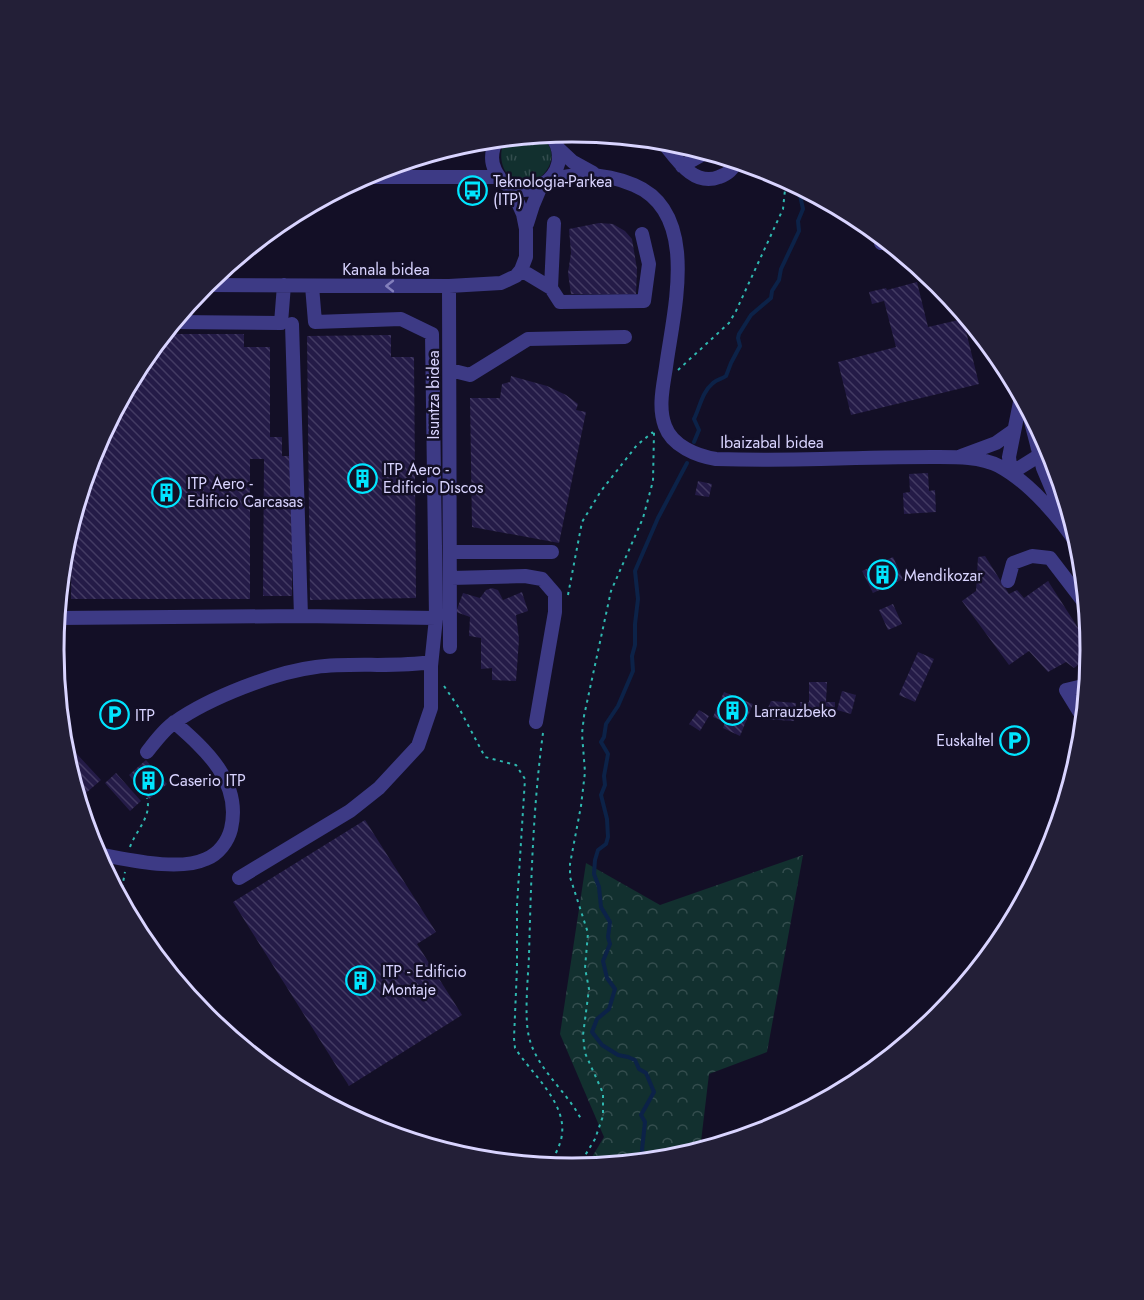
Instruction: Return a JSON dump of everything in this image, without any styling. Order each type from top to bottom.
[{"type":"street","points":[[555,143],[582,168],[601,175]]},
{"type":"street","points":[[526,229],[533,205],[545,183],[556,171],[559,160],[558,148]]},
{"type":"street","points":[[494,149],[493,167],[499,177],[511,187],[531,190],[545,183],[575,175],[614,176],[642,188],[657,201],[668,217],[676,238],[678,276],[659,428]]},
{"type":"street","points":[[671,152],[692,175],[710,180],[729,173],[732,168]]},
{"type":"street","points":[[682,166],[696,158]]},
{"type":"street","points":[[389,177],[499,177]]},
{"type":"street","points":[[511,187],[520,205],[526,229],[526,257],[521,270],[551,288],[560,302],[644,301],[649,264],[642,234]]},
{"type":"street","points":[[551,288],[554,223]]},
{"type":"street","name":"Kanala bidea","points":[[219,285],[449,286],[501,283],[516,276],[521,270]]},
{"type":"street","points":[[284,285],[301,616]]},
{"type":"street","points":[[312,285],[315,322]]},
{"type":"street","name":"Isuntza bidea","points":[[449,286],[450,647]]},
{"type":"street","points":[[184,322],[286,323],[401,319],[432,334],[436,618],[431,662],[431,708],[418,746],[379,788],[350,811],[239,878]]},
{"type":"street","points":[[450,370],[475,379],[528,339],[625,337]]},
{"type":"street","points":[[1018,409],[1009,457],[1011,473],[1041,455]]},
{"type":"street","name":"Ibaizabal bidea","points":[[659,428],[688,451],[700,457],[716,459],[958,457],[984,460],[998,465],[1020,479],[1064,528]]},
{"type":"street","points":[[958,457],[996,443],[1013,431]]},
{"type":"street","points":[[450,552],[552,552]]},
{"type":"street","points":[[1008,581],[1013,562],[1032,556],[1050,558],[1076,592]]},
{"type":"street","points":[[451,578],[525,576],[542,579],[555,594],[555,612],[540,725]]},
{"type":"street","points":[[66,618],[301,616],[436,618]]},
{"type":"street","points":[[147,752],[174,722],[214,700],[273,677],[316,667],[410,665],[431,662]]},
{"type":"street","points":[[1076,708],[1066,690],[1078,687]]},
{"type":"street","points":[[108,856],[175,865],[206,859],[229,841],[234,815],[228,783],[202,747],[174,722]]},
{"type":"path","points":[[676,373],[729,323],[783,209],[785,190]]},
{"type":"path","points":[[566,604],[582,522],[637,445],[659,428]]},
{"type":"path","points":[[584,1157],[595,1139],[603,1116],[603,1093],[585,1053],[583,1035],[589,989],[585,968],[588,933],[570,877],[570,864],[585,772],[582,734],[611,591],[643,518],[653,481],[659,428]]},
{"type":"path","points":[[442,684],[459,708],[485,757],[516,765],[525,779],[517,904],[514,1038],[515,1048],[554,1100],[560,1116],[562,1135],[554,1157]]},
{"type":"path","points":[[540,725],[528,1035],[534,1054],[576,1109],[582,1122]]},
{"type":"path","points":[[129,853],[135,833],[146,819],[149,804],[147,798]]},
{"type":"path","points":[[123,885],[127,864]]},
{"type":"green space","points":[[547,143],[551,154],[550,164],[536,180],[526,183],[515,180],[506,172],[502,164],[502,149]]},
{"type":"green space","points":[[803,855],[767,1052],[709,1074],[701,1140],[638,1153],[592,1157],[604,1137],[560,1034],[586,863],[660,905]]},
{"type":"building","points":[[599,223],[613,224],[625,231],[632,239],[637,269],[636,294],[571,294],[568,273],[571,253],[569,229]]},
{"type":"building","points":[[917,282],[928,327],[958,320],[966,329],[979,384],[851,415],[838,362],[896,347],[884,301],[872,304],[869,292],[886,288],[887,290]]},
{"type":"building","name":"ITP Aero - Edificio Carcasas","points":[[175,334],[244,334],[244,347],[270,347],[270,437],[282,437],[282,456],[292,456],[292,596],[263,596],[264,459],[250,459],[250,599],[71,599],[74,551],[91,487],[132,396],[169,341]]},
{"type":"building","name":"ITP Aero - Edificio Discos","points":[[391,335],[391,357],[414,357],[416,598],[310,600],[307,336]]},
{"type":"building","points":[[511,376],[547,386],[566,395],[578,404],[576,410],[586,412],[559,543],[472,527],[470,398],[500,398],[502,384],[510,382]]},
{"type":"building","points":[[928,473],[929,491],[935,490],[936,512],[904,514],[903,493],[910,492],[909,474]]},
{"type":"building","points":[[698,481],[712,484],[709,497],[695,495]]},
{"type":"building","points":[[985,556],[1009,594],[1017,590],[1024,598],[1048,581],[1079,629],[1079,664],[1074,668],[1066,662],[1048,672],[1029,651],[1009,665],[962,601],[976,591],[978,557]]},
{"type":"building","name":"Mendikozar","points":[[893,557],[903,579],[873,593],[862,571]]},
{"type":"building","points":[[492,588],[498,590],[503,600],[522,592],[528,611],[516,615],[519,639],[516,681],[492,680],[492,668],[481,669],[481,638],[469,636],[470,617],[456,612],[463,593],[480,598],[486,590]]},
{"type":"building","points":[[893,604],[902,624],[888,630],[879,610]]},
{"type":"building","points":[[918,652],[934,659],[915,702],[899,695]]},
{"type":"building","points":[[809,682],[827,682],[826,702],[835,702],[835,716],[800,715],[800,702],[809,702]]},
{"type":"building","points":[[842,691],[856,695],[851,714],[837,710]]},
{"type":"building","name":"Larrauzbeko","points":[[724,692],[753,704],[740,736],[723,728],[725,722],[713,717]]},
{"type":"building","points":[[771,701],[796,703],[794,721],[763,719]]},
{"type":"building","points":[[699,710],[709,716],[700,731],[689,724]]},
{"type":"building","points":[[75,752],[101,780],[85,793]]},
{"type":"building","name":"Caserio ITP","points":[[146,760],[167,784],[149,799],[129,775]]},
{"type":"building","points":[[116,773],[141,801],[130,811],[105,783]]},
{"type":"building","name":"ITP - Edificio Montaje","points":[[365,820],[436,932],[417,944],[462,1015],[349,1086],[233,902]]},
{"type":"waterway","points":[[694,442],[699,430],[694,419],[704,395],[713,383],[726,376],[740,346],[739,334],[751,315],[771,298],[772,291],[779,280],[781,269],[799,231],[798,221],[803,209],[800,197]]},
{"type":"waterway","points":[[643,1152],[645,1122],[641,1115],[654,1092],[646,1073],[639,1069],[635,1060],[618,1055],[602,1045],[592,1032],[597,1019],[609,1009],[615,989],[607,978],[603,961],[610,944],[608,937],[610,922],[601,907],[599,887],[594,874],[598,850],[606,844],[608,837],[607,819],[601,795],[605,785],[604,776],[608,754],[601,742],[606,724],[618,706],[633,671],[632,656],[635,645],[638,599],[635,571],[658,518],[687,463]]},
{"type":"place","name":"Teknologia-Parkea (ITP)","points":[[472,190]]},
{"type":"place","name":"ITP Aero - Edificio Discos","points":[[362,478]]},
{"type":"place","name":"ITP Aero - Edificio Carcasas","points":[[166,492]]},
{"type":"place","name":"Mendikozar","points":[[883,575]]},
{"type":"place","name":"Larrauzbeko","points":[[733,711]]},
{"type":"place","name":"ITP","points":[[114,715]]},
{"type":"place","name":"Euskaltel","points":[[1015,740]]},
{"type":"place","name":"Caserio ITP","points":[[148,780]]},
{"type":"place","name":"ITP - Edificio Montaje","points":[[361,980]]}]
